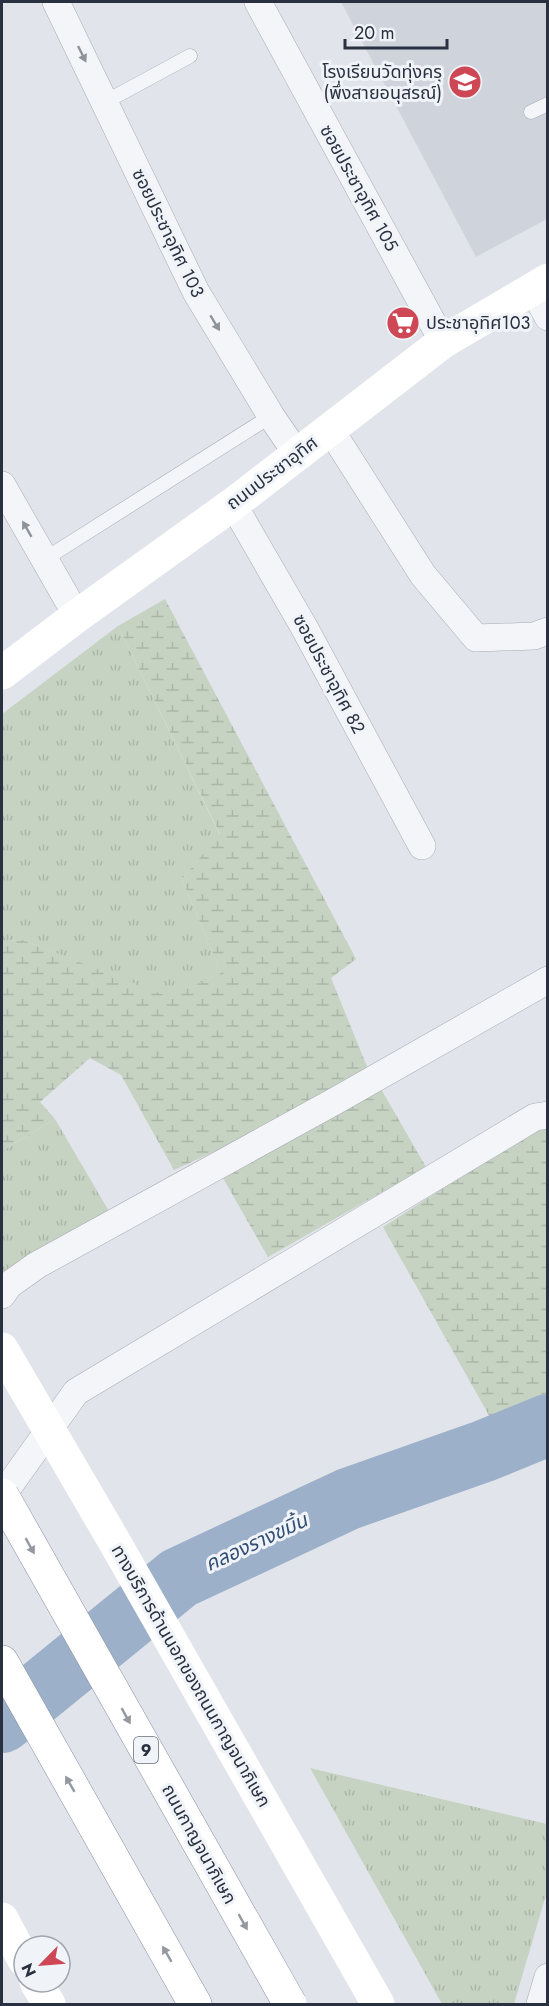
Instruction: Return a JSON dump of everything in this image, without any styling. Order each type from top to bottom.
[{"type":"main road","name":"ถนนประชาอุทิศ","points":[[2,673],[233,504],[443,342],[543,295]]},
{"type":"main road","name":"ทางบริการด้านนอกของถนนกาญจนาภิเษก","points":[[2,1349],[378,2004]]},
{"type":"main road","name":"ถนนกาญจนาภิเษก","points":[[2,1496],[290,2004]]},
{"type":"main road","points":[[2,1662],[195,2004]]},
{"type":"main road","points":[[2,1919],[12,1938]]},
{"type":"street","name":"ซอยประชาอุทิศ 103","points":[[56,2],[196,292],[271,416],[297,454]]},
{"type":"street","name":"ซอยประชาอุทิศ 105","points":[[258,2],[443,342]]},
{"type":"street","points":[[330,429],[423,575],[476,639],[534,636],[548,631]]},
{"type":"street","points":[[2,485],[77,616]]},
{"type":"street","name":"ซอยประชาอุทิศ 82","points":[[233,504],[304,627],[422,846]]},
{"type":"street","points":[[2,1295],[9,1285],[37,1265],[337,1100],[548,980]]},
{"type":"street","points":[[2,1496],[76,1392],[535,1117],[548,1114]]},
{"type":"street","points":[[540,2004],[548,1977]]},
{"type":"lane","points":[[105,102],[190,56]]},
{"type":"lane","points":[[531,112],[548,104]]},
{"type":"lane","points":[[45,559],[271,416]]},
{"type":"shaded area","name":"โรงเรียนวัดทุ่งครุ (พึ่งสายอนุสรณ์)","points":[[341,2],[547,2],[547,219],[476,257]]},
{"type":"green space","points":[[165,599],[356,959],[331,978],[368,1069],[292,1116],[174,1170],[121,1075],[90,1058],[40,1102],[55,1119],[2,1151],[2,941],[23,940],[169,997],[221,973],[182,879],[220,834],[118,626]]},
{"type":"green space","points":[[118,626],[220,835],[182,879],[221,973],[169,998],[23,940],[2,941],[2,714]]},
{"type":"green space","points":[[381,1089],[426,1167],[268,1257],[223,1178]]},
{"type":"green space","points":[[55,1119],[110,1213],[2,1272],[2,1151]]},
{"type":"green space","points":[[547,1126],[547,1396],[491,1419],[383,1227],[530,1132]]},
{"type":"green space","points":[[310,1768],[547,1824],[547,1897],[514,2004],[442,2004]]},
{"type":"waterway","name":"คลองรางขมิ้น","points":[[2,1722],[179,1578],[348,1499],[484,1451],[548,1425]]},
{"type":"place","name":"โรงเรียนวัดทุ่งครุ (พึ่งสายอนุสรณ์)","points":[[465,82]]},
{"type":"place","name":"ประชาอุทิศ103","points":[[403,323]]}]
